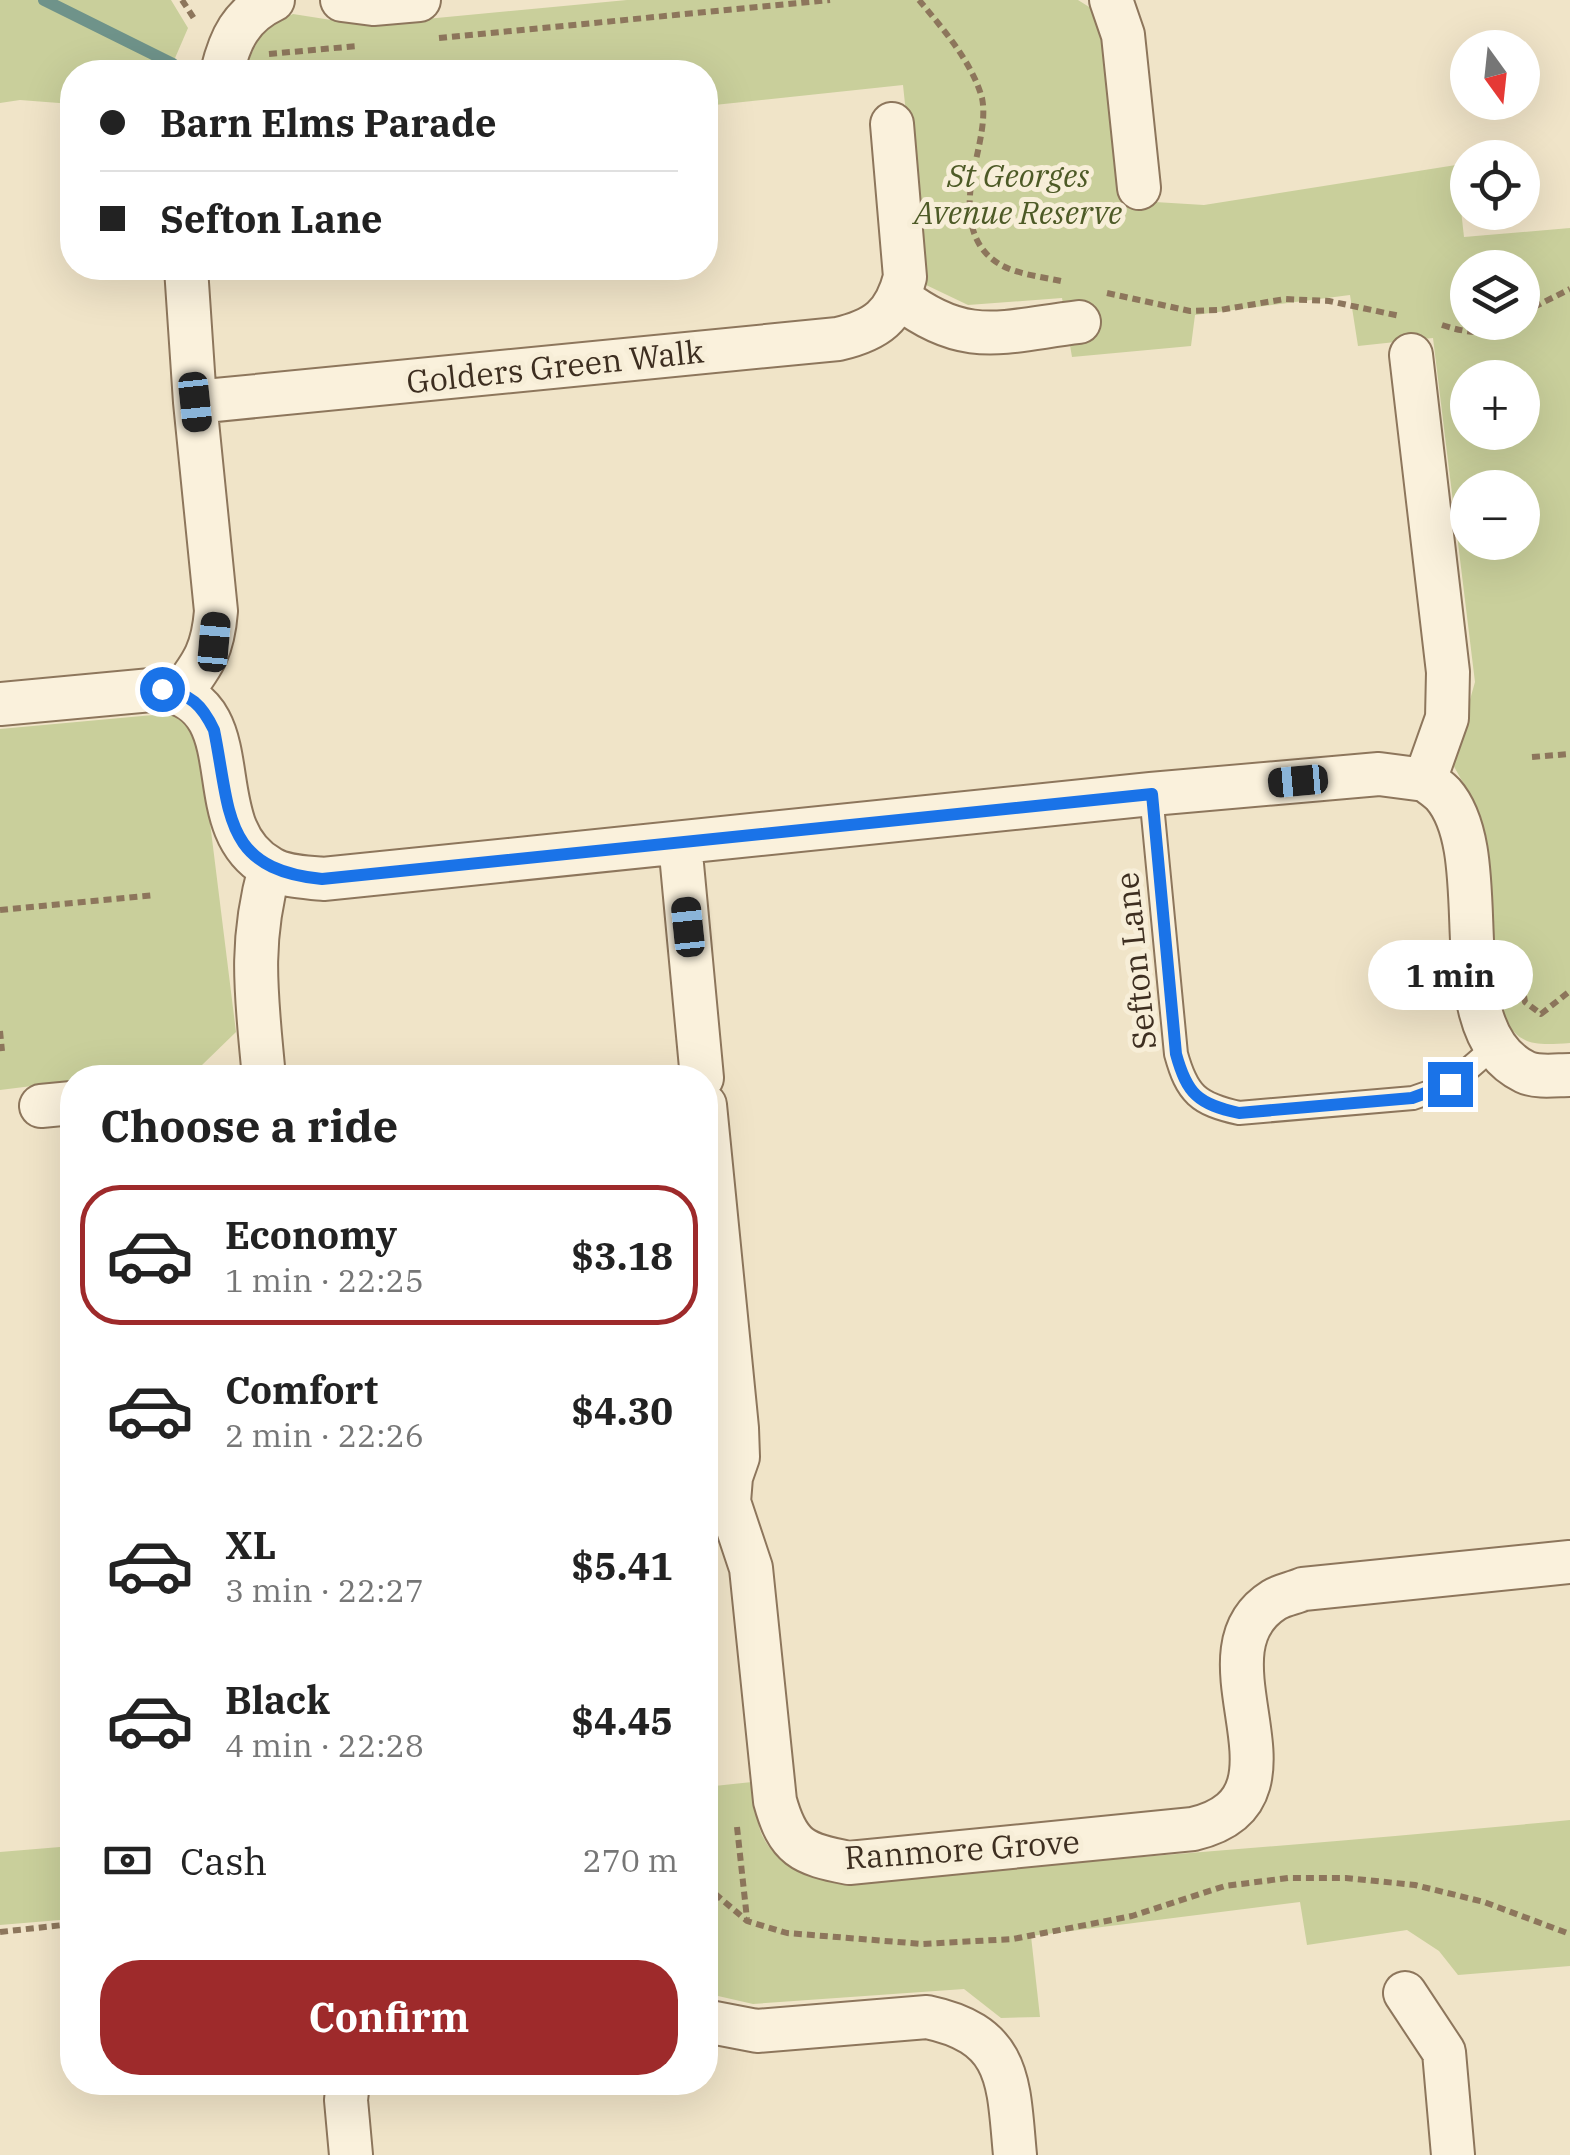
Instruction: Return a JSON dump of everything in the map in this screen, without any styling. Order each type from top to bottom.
[{"type":"street","points":[[342,0],[373,4],[424,20]]},
{"type":"street","points":[[1111,0],[1123,35],[1139,188]]},
{"type":"street","points":[[892,124],[906,258],[900,298],[952,329],[978,334],[1080,298]]},
{"type":"street","points":[[181,692],[202,666],[214,642],[216,611],[187,280]]},
{"type":"street","name":"Golders Green Walk","points":[[195,402],[838,338],[864,333],[884,318],[900,298]]},
{"type":"street","points":[[1420,332],[1448,672],[1447,718],[1425,780]]},
{"type":"street","points":[[0,704],[162,689],[181,692],[197,702],[214,730],[233,825],[244,847],[270,868],[322,879],[1152,794],[1379,774],[1425,780],[1444,795],[1464,844],[1476,988],[1484,1026],[1512,1064],[1528,1074],[1570,1075]]},
{"type":"street","points":[[680,843],[701,1065]]},
{"type":"street","points":[[263,1065],[254,959],[258,910],[270,868]]},
{"type":"street","name":"Ranmore Grove","points":[[718,1236],[738,1457],[718,1500]]},
{"type":"street","name":"Ranmore Grove","points":[[718,1504],[751,1568],[774,1801],[782,1826],[793,1845],[819,1858],[848,1864],[1215,1824],[1235,1809],[1249,1789],[1253,1766],[1242,1662],[1244,1638],[1256,1617],[1274,1600],[1303,1589],[1570,1562]]},
{"type":"street","points":[[1405,1993],[1444,2052],[1454,2155]]},
{"type":"street","points":[[718,2025],[757,2032],[927,2017],[954,2023],[996,2054],[1008,2081],[1015,2155]]},
{"type":"street","points":[[347,2095],[352,2155]]},
{"type":"lane","name":"Sefton Lane","points":[[1152,794],[1176,1054],[1192,1094],[1214,1108],[1239,1113],[1412,1098],[1450,1084],[1496,1046]]},
{"type":"path","points":[[182,0],[202,31],[200,44],[239,29],[255,56],[371,44]]},
{"type":"path","points":[[424,20],[830,0]]},
{"type":"path","points":[[920,0],[954,44],[983,102],[981,140],[968,207],[972,228],[988,254],[1002,266],[1080,298],[1190,311],[1285,300],[1329,301],[1420,332],[1450,333]]},
{"type":"path","points":[[1540,305],[1570,289]]},
{"type":"path","points":[[1532,757],[1570,754]]},
{"type":"path","points":[[0,910],[155,896]]},
{"type":"path","points":[[1476,988],[1522,984],[1525,1002],[1541,1014],[1570,991]]},
{"type":"path","points":[[0,1031],[2,1051]]},
{"type":"path","points":[[718,1897],[747,1921],[786,1932],[923,1944],[1013,1939],[1132,1916],[1225,1886],[1288,1878],[1346,1878],[1414,1885],[1484,1902],[1570,1934]]},
{"type":"path","points":[[0,1932],[60,1925]]},
{"type":"green space","points":[[0,0],[171,0],[188,28],[174,60],[60,60],[60,103],[20,100],[0,103]]},
{"type":"green space","name":"St Georges Avenue Reserve","points":[[627,0],[1078,0],[1094,10],[1104,36],[1122,200],[1204,205],[1450,166],[1450,230],[1463,230],[1464,237],[1570,228],[1570,1043],[1526,1041],[1497,1009],[1475,804],[1452,763],[1475,682],[1460,560],[1540,560],[1540,470],[1450,470],[1450,477],[1433,338],[1358,346],[1350,295],[1195,315],[1191,346],[1072,357],[1062,298],[968,305],[924,284],[903,85],[718,105],[718,60],[249,60],[260,36],[271,24],[293,14],[363,25]]},
{"type":"green space","points":[[175,713],[200,742],[236,1032],[202,1065],[60,1065],[60,1082],[0,1090],[0,729]]},
{"type":"green space","points":[[752,1782],[760,1830],[766,1843],[786,1863],[826,1878],[853,1881],[1570,1820],[1570,1966],[1458,1975],[1439,1951],[1407,1930],[1307,1945],[1300,1902],[1031,1936],[1040,2017],[1001,2018],[964,1989],[753,2004],[718,1996],[718,1786]]},
{"type":"green space","points":[[60,1847],[60,1920],[0,1925],[0,1852]]},
{"type":"waterway","points":[[44,0],[165,60]]},
{"type":"route","points":[[162,689],[181,692],[197,702],[207,716],[214,730],[233,825],[244,847],[270,868],[322,879],[1152,794],[1176,1054],[1192,1094],[1214,1108],[1239,1113],[1412,1098],[1450,1084]]}]
